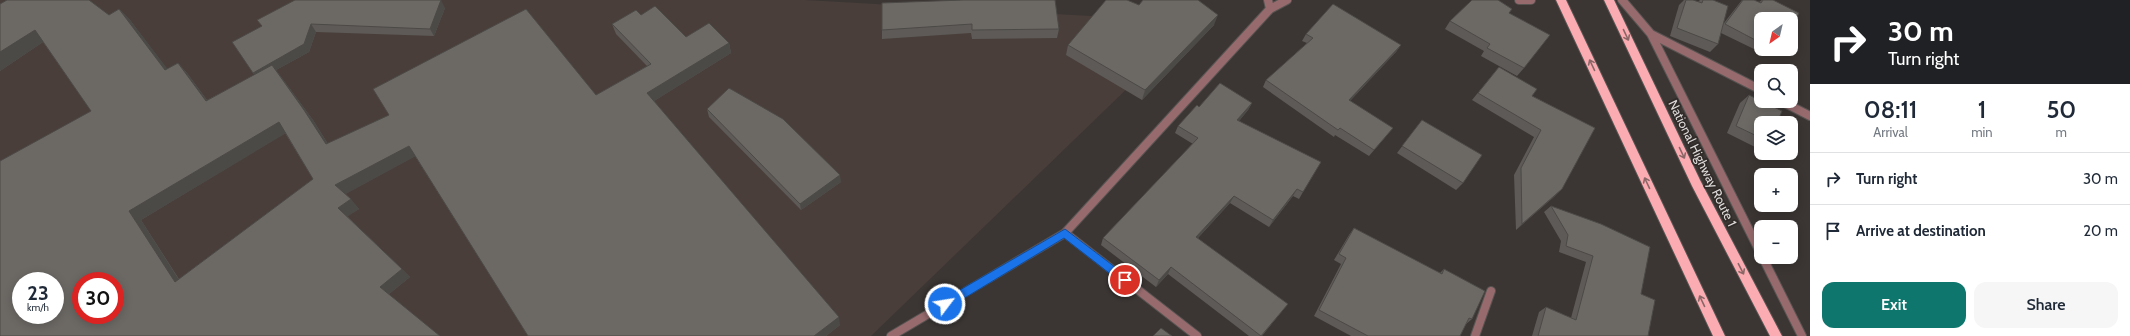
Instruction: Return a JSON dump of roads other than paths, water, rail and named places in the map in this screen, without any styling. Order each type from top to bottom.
[{"type":"highway","points":[[1561,0],[1719,336]]},
{"type":"highway","name":"National Highway Route 1","points":[[1609,0],[1696,183],[1776,336]]},
{"type":"street","points":[[1268,0],[1270,10]]},
{"type":"street","points":[[892,336],[1065,233],[1270,10],[1287,0]]},
{"type":"street","points":[[1519,0],[1531,0]]},
{"type":"street","points":[[1622,0],[1651,34],[1802,336]]},
{"type":"street","points":[[1651,34],[1754,86]]},
{"type":"street","points":[[1795,108],[1810,116]]},
{"type":"street","points":[[1065,233],[1197,336]]},
{"type":"street","points":[[1475,336],[1491,291]]}]
